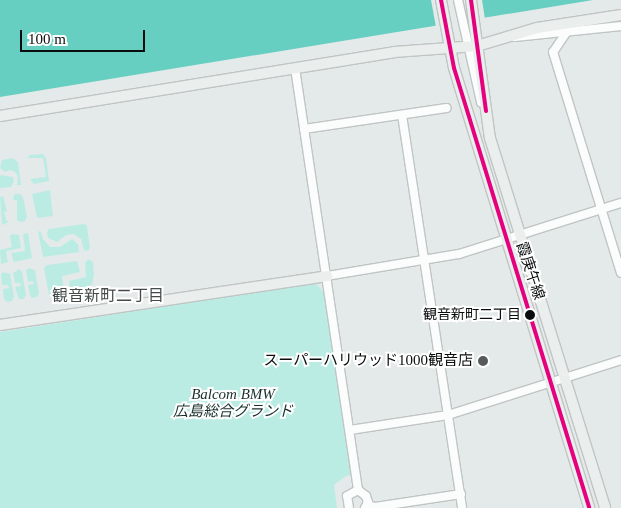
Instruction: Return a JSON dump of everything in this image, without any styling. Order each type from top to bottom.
[{"type":"street","points":[[441,0],[450,50],[505,240],[589,508]]},
{"type":"street","points":[[458,0],[464,31],[472,46]]},
{"type":"street","name":"霞庚午線","points":[[471,0],[476,29],[472,46],[490,138],[605,508]]},
{"type":"street","points":[[0,116],[394,52],[450,50],[508,37],[536,28],[621,15]]},
{"type":"street","points":[[508,37],[566,33],[621,26]]},
{"type":"street","points":[[566,33],[552,52],[621,273]]},
{"type":"street","points":[[295,68],[358,490],[366,496],[366,507],[461,494]]},
{"type":"street","points":[[304,129],[446,108]]},
{"type":"street","points":[[402,115],[462,508]]},
{"type":"street","points":[[0,325],[425,261],[459,254],[621,203]]},
{"type":"street","points":[[350,430],[448,415],[621,360]]},
{"type":"street","points":[[349,508],[347,496],[358,490]]},
{"type":"green space","points":[[43,154],[46,158],[49,181],[34,184],[30,179],[46,177],[43,158],[27,158],[30,155]]},
{"type":"green space","points":[[13,158],[18,162],[21,185],[17,185],[18,177],[15,172],[10,170],[5,172],[0,168],[2,160]]},
{"type":"green space","points":[[0,175],[13,177],[14,181],[11,187],[0,188]]},
{"type":"green space","points":[[50,190],[53,216],[37,218],[32,194]]},
{"type":"green space","points":[[15,194],[20,194],[23,197],[27,217],[25,221],[20,222],[17,220],[17,200],[14,200],[13,197]]},
{"type":"green space","points":[[3,196],[7,211],[4,212],[6,220],[9,222],[2,225],[0,197]]},
{"type":"green space","points":[[84,224],[87,226],[90,248],[88,251],[84,250],[81,239],[74,234],[66,235],[57,242],[48,238],[47,232],[49,229]]},
{"type":"green space","points":[[38,231],[41,232],[43,239],[50,247],[60,247],[72,239],[78,244],[79,252],[43,257]]},
{"type":"green space","points":[[28,233],[32,258],[14,262],[11,253],[25,251],[23,234]]},
{"type":"green space","points":[[12,234],[19,235],[21,248],[6,251],[8,262],[1,264],[0,250],[12,247],[10,236]]},
{"type":"green space","points":[[88,259],[93,262],[94,275],[92,284],[84,290],[72,292],[69,281],[86,277],[85,263]]},
{"type":"green space","points":[[77,261],[80,272],[62,276],[64,292],[49,295],[44,268],[47,265]]},
{"type":"green space","points":[[28,268],[35,270],[39,293],[37,297],[32,298],[30,295],[28,285],[34,284],[33,281],[28,282],[26,271]]},
{"type":"green space","points":[[19,269],[22,272],[26,295],[24,299],[19,299],[15,287],[21,286],[20,283],[15,283],[13,273]]},
{"type":"green space","points":[[3,272],[10,274],[14,297],[12,301],[7,302],[4,299],[3,289],[9,288],[8,285],[2,285],[1,275]]},
{"type":"green space","name":"Balcom BMW 広島総合グランド","points":[[315,283],[324,292],[352,475],[346,476],[334,485],[337,508],[0,508],[0,332]]},
{"type":"shaded area","points":[[0,0],[593,0],[0,97]]},
{"type":"pier","points":[[431,0],[482,0],[485,19],[436,27]]},
{"type":"transit line","points":[[441,0],[454,68],[589,508]]},
{"type":"transit line","points":[[471,0],[486,111]]},
{"type":"place","name":"観音新町二丁目","points":[[530,315]]},
{"type":"place","name":"スーパーハリウッド1000観音店","points":[[483,361]]},
{"type":"district","name":"観音新町二丁目","points":[[108,296]]}]
